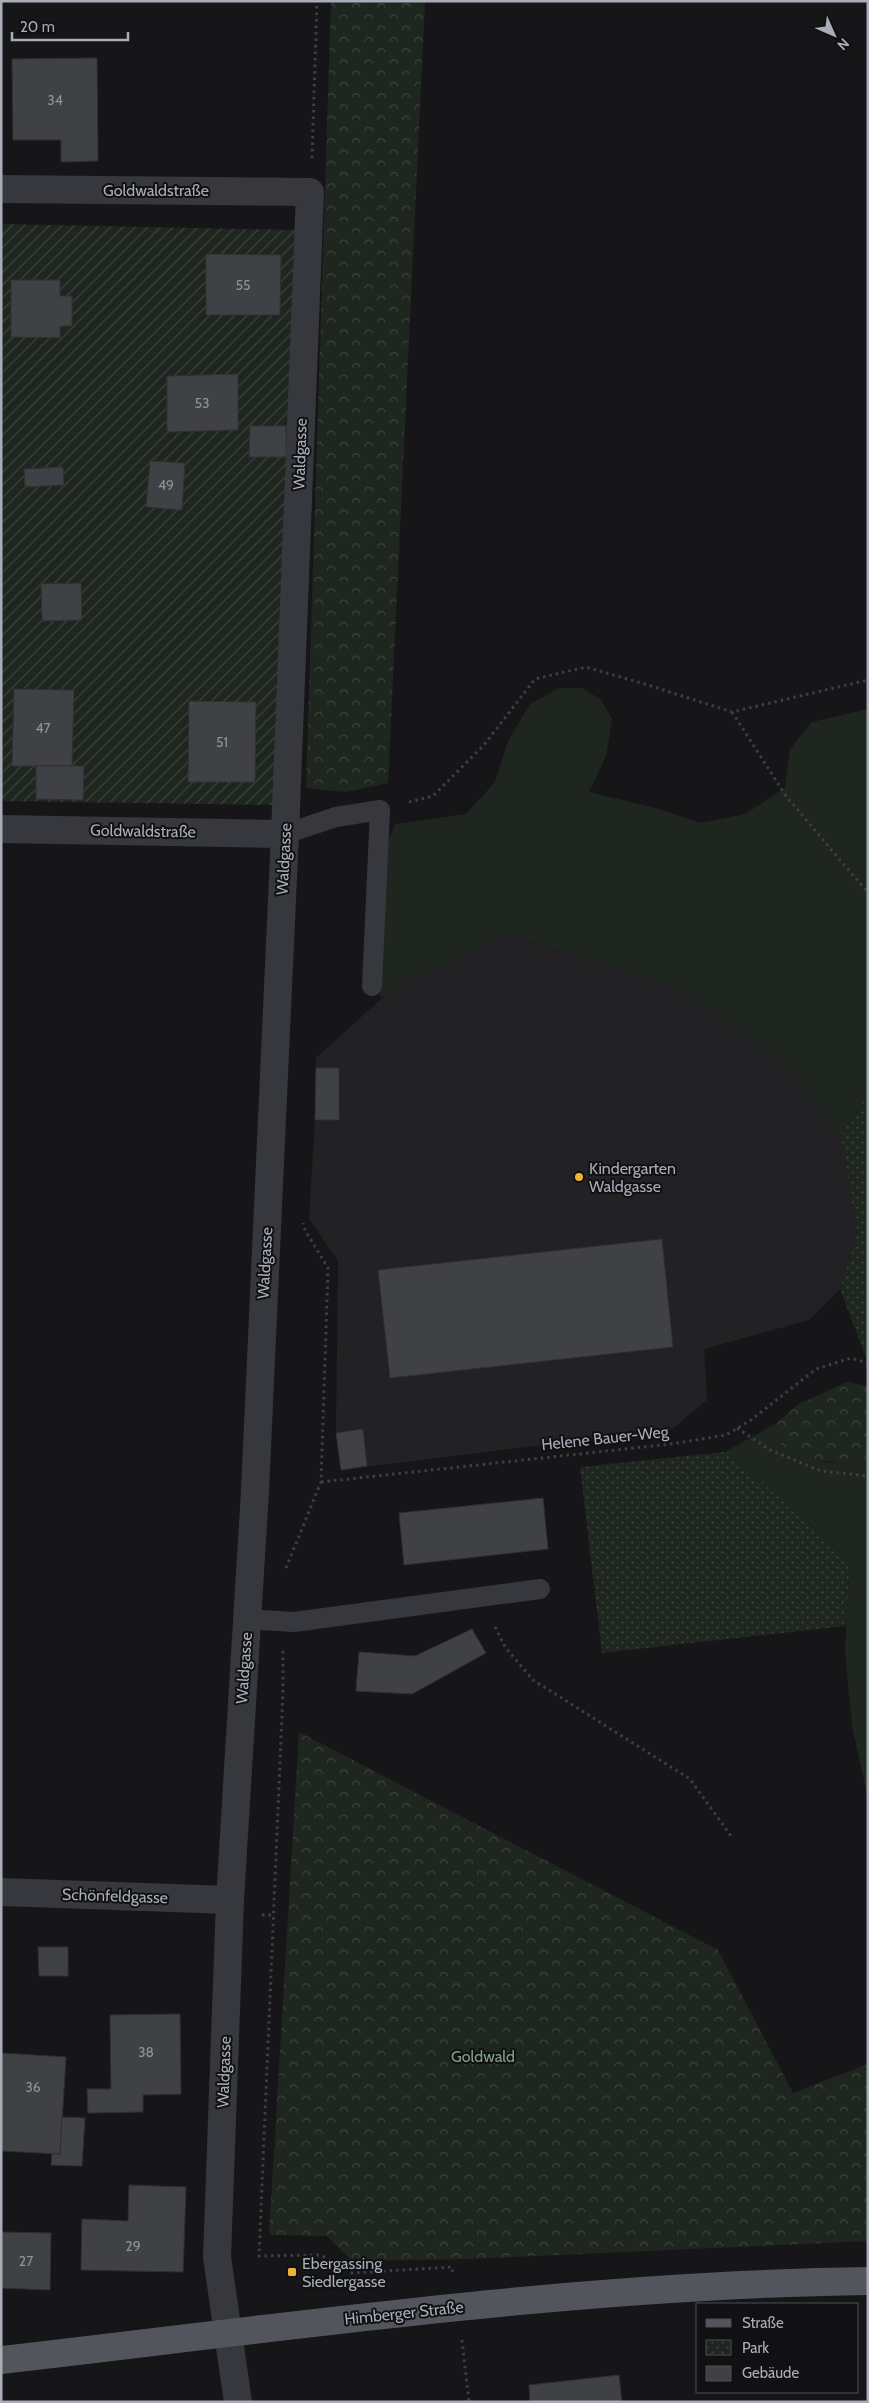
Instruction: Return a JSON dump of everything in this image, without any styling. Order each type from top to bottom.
[{"type":"main road","name":"Himberger Straße","points":[[1,2360],[229,2334],[296,2324],[458,2307],[637,2291],[808,2282],[868,2281]]},
{"type":"street","name":"Goldwaldstraße","points":[[1,189],[310,192]]},
{"type":"street","name":"Waldgasse","points":[[238,2402],[218,2257],[230,1900],[247,1618],[285,834],[310,192]]},
{"type":"street","name":"Goldwaldstraße","points":[[1,829],[285,834]]},
{"type":"street","name":"Schönfeldgasse","points":[[1,1892],[230,1900]]},
{"type":"lane","points":[[285,834],[336,817],[380,810],[372,986]]},
{"type":"lane","points":[[247,1618],[294,1622],[540,1589]]},
{"type":"path","points":[[310,192],[317,1]]},
{"type":"path","points":[[380,810],[433,796],[484,745],[535,679],[586,667],[648,684],[732,712],[868,680]]},
{"type":"path","points":[[732,712],[786,796],[868,894]]},
{"type":"path","name":"Helene Bauer-Weg","points":[[321,1482],[671,1444],[726,1435],[751,1420],[816,1369],[851,1358],[868,1363]]},
{"type":"path","points":[[738,1428],[770,1450],[821,1471],[868,1476]]},
{"type":"path","points":[[480,1597],[505,1647],[533,1680],[690,1779],[731,1836]]},
{"type":"path","points":[[458,2307],[469,2402]]},
{"type":"shaded area","name":"Kindergarten Waldgasse","points":[[500,932],[676,988],[782,1060],[841,1136],[857,1232],[840,1289],[809,1320],[704,1349],[707,1400],[672,1429],[341,1470],[336,1433],[338,1261],[309,1219],[315,1120],[316,1058],[402,980],[439,970]]},
{"type":"green space","points":[[331,1],[425,1],[388,783],[346,792],[306,788]]},
{"type":"green space","points":[[1,224],[295,230],[273,805],[1,801]]},
{"type":"green space","points":[[559,688],[583,688],[601,700],[612,719],[606,756],[589,792],[655,808],[701,823],[745,814],[785,788],[790,749],[812,722],[868,709],[868,1094],[841,1136],[782,1060],[676,988],[500,932],[439,970],[402,980],[380,999],[384,853],[395,824],[466,814],[495,782],[508,741],[530,704]]},
{"type":"green space","points":[[868,1094],[868,1363],[840,1289],[857,1232],[841,1136]]},
{"type":"green space","points":[[847,1382],[868,1386],[868,1466],[831,1462],[805,1456],[783,1445],[775,1438],[777,1423],[797,1405]]},
{"type":"green space","points":[[777,1423],[775,1438],[826,1462],[868,1466],[868,1799],[852,1726],[845,1651],[850,1561],[744,1466],[725,1452]]},
{"type":"green space","points":[[725,1452],[744,1466],[850,1561],[846,1626],[602,1653],[580,1467]]},
{"type":"green space","name":"Goldwald","points":[[299,1732],[718,1950],[793,2093],[868,2064],[868,2241],[469,2259],[352,2261],[327,2236],[269,2235]]},
{"type":"building","points":[[97,58],[98,161],[61,162],[61,140],[13,140],[12,59]]},
{"type":"building","points":[[206,254],[281,255],[280,315],[206,315]]},
{"type":"building","points":[[11,280],[60,280],[60,296],[72,296],[72,326],[60,326],[60,338],[11,337]]},
{"type":"building","points":[[238,374],[238,430],[167,432],[167,376]]},
{"type":"building","points":[[250,426],[286,426],[286,457],[249,457]]},
{"type":"building","points":[[150,461],[185,463],[182,510],[146,507]]},
{"type":"building","points":[[63,467],[64,485],[25,487],[24,469]]},
{"type":"building","points":[[81,583],[82,620],[42,621],[41,584]]},
{"type":"building","points":[[14,689],[74,690],[72,766],[12,766]]},
{"type":"building","points":[[189,701],[256,702],[255,782],[188,782]]},
{"type":"building","points":[[36,766],[84,766],[83,800],[36,799]]},
{"type":"building","points":[[316,1068],[339,1068],[339,1120],[315,1120]]},
{"type":"building","points":[[662,1239],[673,1347],[390,1378],[378,1270]]},
{"type":"building","points":[[363,1429],[367,1466],[341,1470],[336,1433]]},
{"type":"building","points":[[543,1498],[548,1549],[404,1565],[399,1513]]},
{"type":"building","points":[[472,1629],[486,1653],[412,1694],[356,1691],[359,1652],[415,1656]]},
{"type":"building","points":[[38,1947],[68,1947],[68,1976],[39,1976]]},
{"type":"building","points":[[180,2014],[181,2094],[143,2095],[143,2112],[88,2113],[87,2089],[111,2089],[110,2015]]},
{"type":"building","points":[[1,2053],[66,2057],[60,2154],[1,2151]]},
{"type":"building","points":[[62,2117],[85,2118],[82,2166],[51,2165],[52,2154],[60,2154]]},
{"type":"building","points":[[129,2185],[186,2187],[183,2272],[81,2270],[82,2219],[128,2221]]},
{"type":"building","points":[[1,2232],[51,2233],[50,2290],[1,2288]]},
{"type":"building","points":[[619,2375],[622,2402],[525,2402],[530,2401],[529,2385]]},
{"type":"place","name":"Kindergarten Waldgasse","points":[[579,1177]]},
{"type":"place","name":"Ebergassing Siedlergasse","points":[[292,2272]]}]
